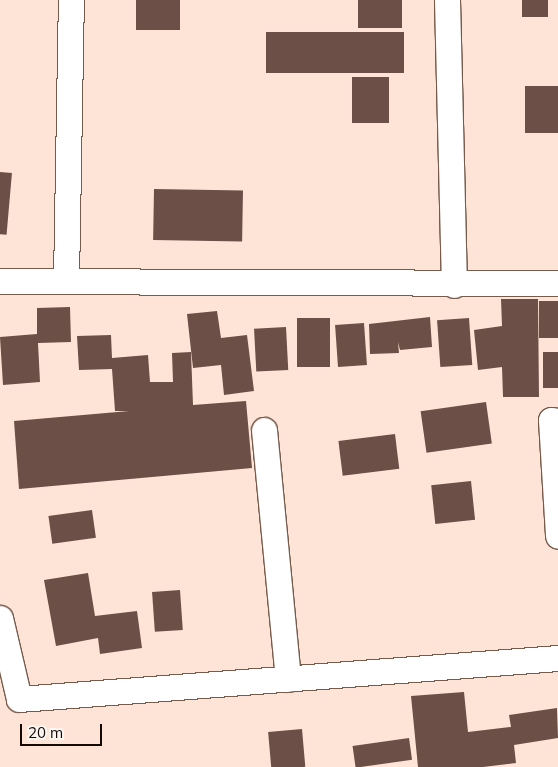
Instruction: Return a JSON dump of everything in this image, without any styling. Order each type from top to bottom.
[{"type":"street","points":[[66,280],[71,0]]},
{"type":"street","points":[[447,0],[454,285]]},
{"type":"street","points":[[0,281],[66,280],[454,285],[558,283]]},
{"type":"street","points":[[558,421],[550,420],[558,536]]},
{"type":"street","points":[[264,430],[288,678]]},
{"type":"street","points":[[0,618],[19,699],[558,658]]},
{"type":"building","points":[[136,0],[180,0],[180,30],[136,30]]},
{"type":"building","points":[[358,0],[402,0],[402,28],[358,28]]},
{"type":"building","points":[[522,0],[548,0],[548,17],[522,17]]},
{"type":"building","points":[[266,32],[404,32],[404,73],[266,73]]},
{"type":"building","points":[[352,77],[389,77],[389,123],[352,123]]},
{"type":"building","points":[[525,86],[558,86],[558,133],[525,133]]},
{"type":"building","points":[[0,172],[12,173],[7,235],[0,234]]},
{"type":"building","points":[[154,189],[243,191],[242,242],[153,240]]},
{"type":"building","points":[[501,299],[538,299],[539,397],[503,397],[502,367],[478,370],[474,330],[502,326]]},
{"type":"building","points":[[539,301],[558,301],[558,338],[539,338]]},
{"type":"building","points":[[70,307],[71,342],[38,343],[40,382],[3,385],[0,337],[37,334],[37,308]]},
{"type":"building","points":[[217,311],[221,338],[247,335],[254,391],[224,395],[221,365],[193,368],[187,314]]},
{"type":"building","points":[[430,317],[432,347],[400,350],[398,342],[399,353],[370,354],[369,324]]},
{"type":"building","points":[[297,318],[330,318],[330,367],[297,367]]},
{"type":"building","points":[[469,318],[472,365],[440,367],[437,320]]},
{"type":"building","points":[[364,323],[367,365],[338,367],[335,325]]},
{"type":"building","points":[[286,327],[288,370],[256,372],[254,329]]},
{"type":"building","points":[[111,335],[112,358],[148,355],[150,382],[173,382],[172,353],[191,352],[193,405],[246,401],[252,468],[19,489],[14,421],[129,411],[115,411],[112,369],[79,370],[77,336]]},
{"type":"building","points":[[543,352],[558,352],[558,388],[543,388]]},
{"type":"building","points":[[486,402],[492,444],[426,453],[421,411]]},
{"type":"building","points":[[395,434],[399,469],[343,476],[338,441]]},
{"type":"building","points":[[471,481],[475,520],[435,524],[431,485]]},
{"type":"building","points":[[92,510],[96,538],[52,544],[48,516]]},
{"type":"building","points":[[88,573],[95,616],[137,611],[142,648],[100,654],[98,638],[56,646],[44,580]]},
{"type":"building","points":[[180,590],[183,630],[155,632],[152,592]]},
{"type":"building","points":[[464,692],[468,732],[511,727],[509,715],[557,708],[558,738],[514,745],[516,763],[483,767],[418,767],[411,696]]},
{"type":"building","points":[[302,729],[305,767],[271,767],[268,732]]},
{"type":"building","points":[[409,738],[412,760],[356,767],[353,746]]}]
